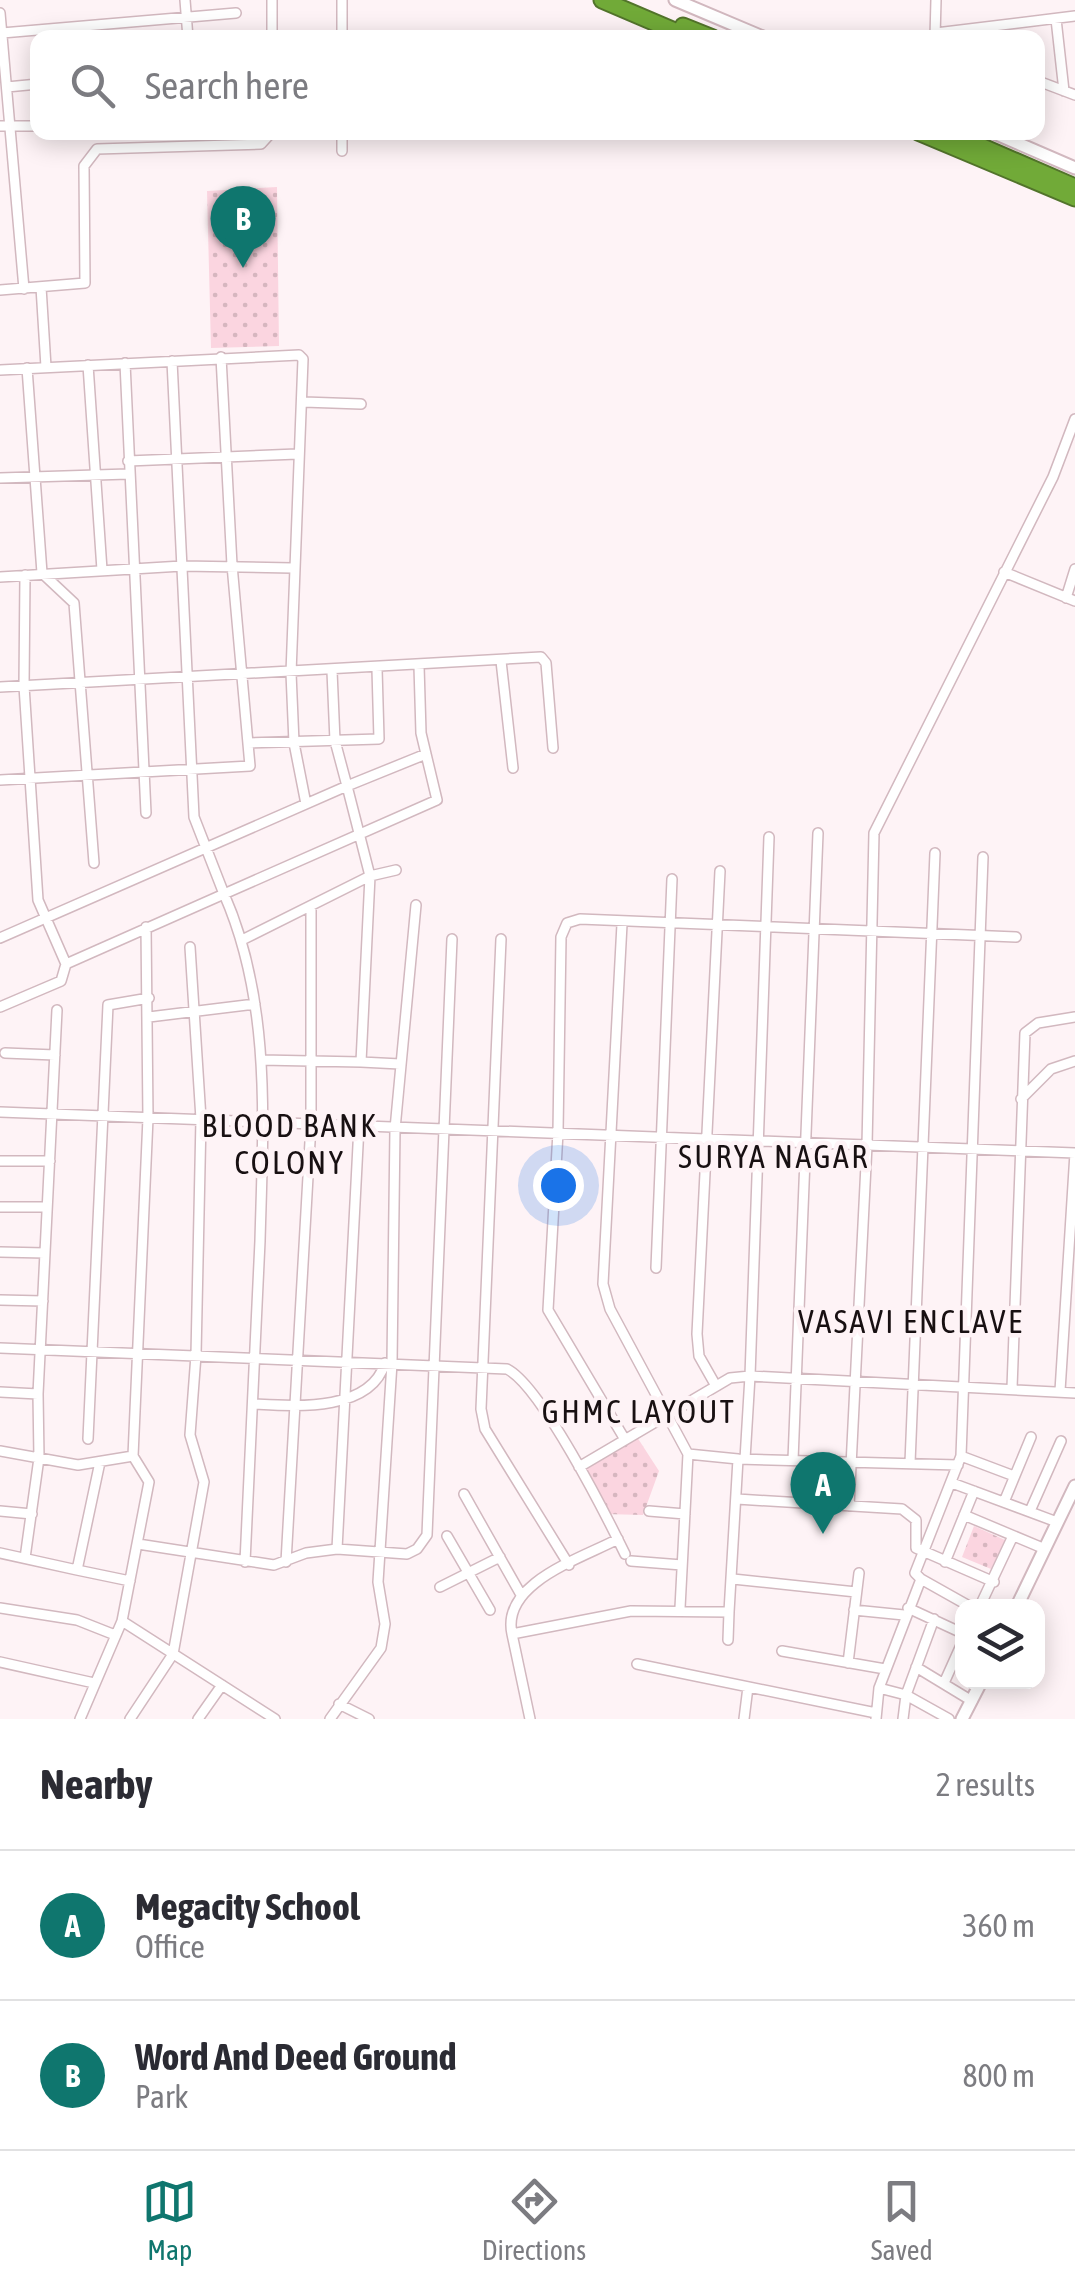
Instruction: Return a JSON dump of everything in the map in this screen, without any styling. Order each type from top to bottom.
[{"type":"highway","points":[[602,0],[672,30]]},
{"type":"highway","points":[[624,0],[694,30]]},
{"type":"highway","points":[[937,140],[1075,198]]},
{"type":"highway","points":[[966,140],[1075,187]]},
{"type":"street","points":[[185,0],[187,30]]},
{"type":"street","points":[[272,0],[272,30]]},
{"type":"street","points":[[342,0],[342,30]]},
{"type":"street","points":[[678,0],[747,30]]},
{"type":"street","points":[[935,30],[936,0]]},
{"type":"street","points":[[98,30],[236,12]]},
{"type":"street","points":[[0,13],[7,87],[5,126],[24,288]]},
{"type":"street","points":[[976,30],[1075,16]]},
{"type":"street","points":[[1056,19],[1070,93]]},
{"type":"street","points":[[1016,25],[1017,30]]},
{"type":"street","points":[[2,33],[30,33]]},
{"type":"street","points":[[1045,84],[1070,93]]},
{"type":"street","points":[[7,87],[30,85]]},
{"type":"street","points":[[109,140],[110,148]]},
{"type":"street","points":[[194,140],[194,147]]},
{"type":"street","points":[[0,290],[85,283],[84,166],[88,155],[110,148],[261,144],[265,140]]},
{"type":"street","points":[[342,140],[342,151]]},
{"type":"street","points":[[1012,140],[1075,168]]},
{"type":"street","points":[[41,287],[46,367]]},
{"type":"street","points":[[0,370],[299,355],[305,365],[297,454],[291,673],[294,742],[306,804]]},
{"type":"street","points":[[0,780],[250,766],[232,565],[221,357]]},
{"type":"street","points":[[172,361],[184,677],[194,817],[244,939],[260,1060],[263,1124],[246,1562]]},
{"type":"street","points":[[125,363],[146,813]]},
{"type":"street","points":[[88,365],[102,570]]},
{"type":"street","points":[[27,368],[42,573],[74,603],[94,863]]},
{"type":"street","points":[[304,402],[361,404]]},
{"type":"street","points":[[849,1506],[868,1144],[875,933],[872,847],[877,820],[1053,477],[1075,420]]},
{"type":"street","points":[[128,461],[297,454]]},
{"type":"street","points":[[0,478],[128,474]]},
{"type":"street","points":[[0,577],[182,566],[292,568]]},
{"type":"street","points":[[1004,572],[1070,600],[1075,570]]},
{"type":"street","points":[[0,1007],[62,981],[66,964],[38,900],[24,686],[25,575]]},
{"type":"street","points":[[0,687],[544,660],[552,748]]},
{"type":"street","points":[[502,661],[513,768]]},
{"type":"street","points":[[66,964],[437,800],[426,754],[419,666]]},
{"type":"street","points":[[248,743],[379,739],[377,669]]},
{"type":"street","points":[[332,671],[335,741],[370,876],[360,1062]]},
{"type":"street","points":[[0,938],[426,754]]},
{"type":"street","points":[[794,1460],[818,834]]},
{"type":"street","points":[[728,1640],[750,1376],[770,837]]},
{"type":"street","points":[[910,1463],[935,853]]},
{"type":"street","points":[[956,1599],[915,1573],[960,1461],[983,857]]},
{"type":"street","points":[[244,939],[370,876],[396,870]]},
{"type":"street","points":[[716,1386],[697,1345],[710,1139],[720,871]]},
{"type":"street","points":[[656,1268],[672,879]]},
{"type":"street","points":[[330,1719],[381,1648],[384,1635],[378,1591],[394,1129],[416,905]]},
{"type":"street","points":[[286,1562],[311,1124],[311,906]]},
{"type":"street","points":[[624,1438],[548,1310],[558,1132],[563,928],[574,920],[1016,937]]},
{"type":"street","points":[[622,924],[604,1294],[688,1454],[680,1608]]},
{"type":"street","points":[[80,1719],[122,1621],[149,1482],[133,1456],[148,1118],[146,927]]},
{"type":"street","points":[[138,1544],[246,1562],[286,1562],[336,1549],[407,1554],[418,1549],[427,1535],[452,939]]},
{"type":"street","points":[[500,939],[480,1409],[484,1428],[570,1566]]},
{"type":"street","points":[[130,1719],[172,1654],[204,1482],[190,1435],[196,1356],[201,1120],[190,947]]},
{"type":"street","points":[[88,1439],[109,1002],[148,998]]},
{"type":"street","points":[[149,1017],[255,1004]]},
{"type":"street","points":[[25,1558],[39,1458],[38,1394],[57,1010]]},
{"type":"street","points":[[1012,1388],[1025,1033],[1038,1024],[1075,1017]]},
{"type":"street","points":[[6,1052],[55,1054]]},
{"type":"street","points":[[260,1060],[400,1064]]},
{"type":"street","points":[[1021,1099],[1051,1068],[1075,1061]]},
{"type":"street","points":[[0,1112],[1075,1153],[1060,1391]]},
{"type":"street","points":[[336,1549],[359,1126]]},
{"type":"street","points":[[0,1161],[50,1161]]},
{"type":"street","points":[[0,1207],[48,1207]]},
{"type":"street","points":[[0,1252],[45,1253]]},
{"type":"street","points":[[0,1300],[43,1301]]},
{"type":"street","points":[[1063,1343],[1075,1343]]},
{"type":"street","points":[[0,1348],[506,1369],[523,1381],[579,1468],[628,1558],[682,1565]]},
{"type":"street","points":[[253,1404],[296,1407],[345,1398],[382,1372],[388,1363]]},
{"type":"street","points":[[579,1468],[730,1378],[1075,1393]]},
{"type":"street","points":[[0,1392],[38,1394]]},
{"type":"street","points":[[1004,1502],[1030,1437]]},
{"type":"street","points":[[1030,1511],[1061,1442]]},
{"type":"street","points":[[0,1452],[100,1462],[133,1456]]},
{"type":"street","points":[[688,1454],[742,1459],[960,1461],[1014,1476]]},
{"type":"street","points":[[78,1570],[100,1462]]},
{"type":"street","points":[[952,1483],[1057,1522]]},
{"type":"street","points":[[1021,1599],[1075,1486]]},
{"type":"street","points":[[944,1562],[974,1490]]},
{"type":"street","points":[[464,1494],[520,1593]]},
{"type":"street","points":[[737,1499],[911,1513],[916,1520],[916,1548],[994,1582]]},
{"type":"street","points":[[0,1511],[32,1514]]},
{"type":"street","points":[[649,1511],[684,1514]]},
{"type":"street","points":[[964,1515],[1045,1550]]},
{"type":"street","points":[[447,1536],[490,1610]]},
{"type":"street","points":[[984,1599],[1012,1538]]},
{"type":"street","points":[[530,1719],[509,1614],[520,1593],[618,1539]]},
{"type":"street","points":[[0,1554],[130,1581]]},
{"type":"street","points":[[440,1588],[500,1556]]},
{"type":"street","points":[[848,1663],[859,1573]]},
{"type":"street","points":[[733,1579],[856,1592]]},
{"type":"street","points":[[637,1664],[876,1716],[879,1688],[921,1580]]},
{"type":"street","points":[[0,1608],[77,1620],[115,1635]]},
{"type":"street","points":[[512,1634],[630,1611],[680,1608],[729,1612]]},
{"type":"street","points":[[854,1610],[906,1612],[955,1630]]},
{"type":"street","points":[[903,1719],[906,1695],[934,1619]]},
{"type":"street","points":[[122,1621],[222,1685],[262,1716],[275,1719]]},
{"type":"street","points":[[782,1651],[885,1670]]},
{"type":"street","points":[[944,1684],[955,1658]]},
{"type":"street","points":[[0,1662],[94,1682]]},
{"type":"street","points":[[916,1667],[972,1702]]},
{"type":"street","points":[[198,1719],[222,1685]]},
{"type":"street","points":[[744,1719],[748,1687]]},
{"type":"street","points":[[879,1688],[906,1695],[949,1719]]},
{"type":"street","points":[[962,1719],[978,1689]]},
{"type":"street","points":[[340,1704],[369,1719]]},
{"type":"shaded area","points":[[277,187],[279,346],[211,348],[207,191]]},
{"type":"shaded area","points":[[637,1437],[659,1471],[643,1515],[604,1514],[584,1469]]},
{"type":"shaded area","points":[[974,1526],[1005,1540],[991,1569],[962,1557]]},
{"type":"place","name":"Word And Deed Ground","points":[[243,268]]},
{"type":"place","name":"Megacity School","points":[[823,1534]]},
{"type":"district","name":"BLOOD BANK COLONY","points":[[290,1144]]},
{"type":"district","name":"SURYA NAGAR","points":[[774,1156]]},
{"type":"district","name":"VASAVI ENCLAVE","points":[[911,1321]]},
{"type":"district","name":"GHMC LAYOUT","points":[[639,1411]]}]
